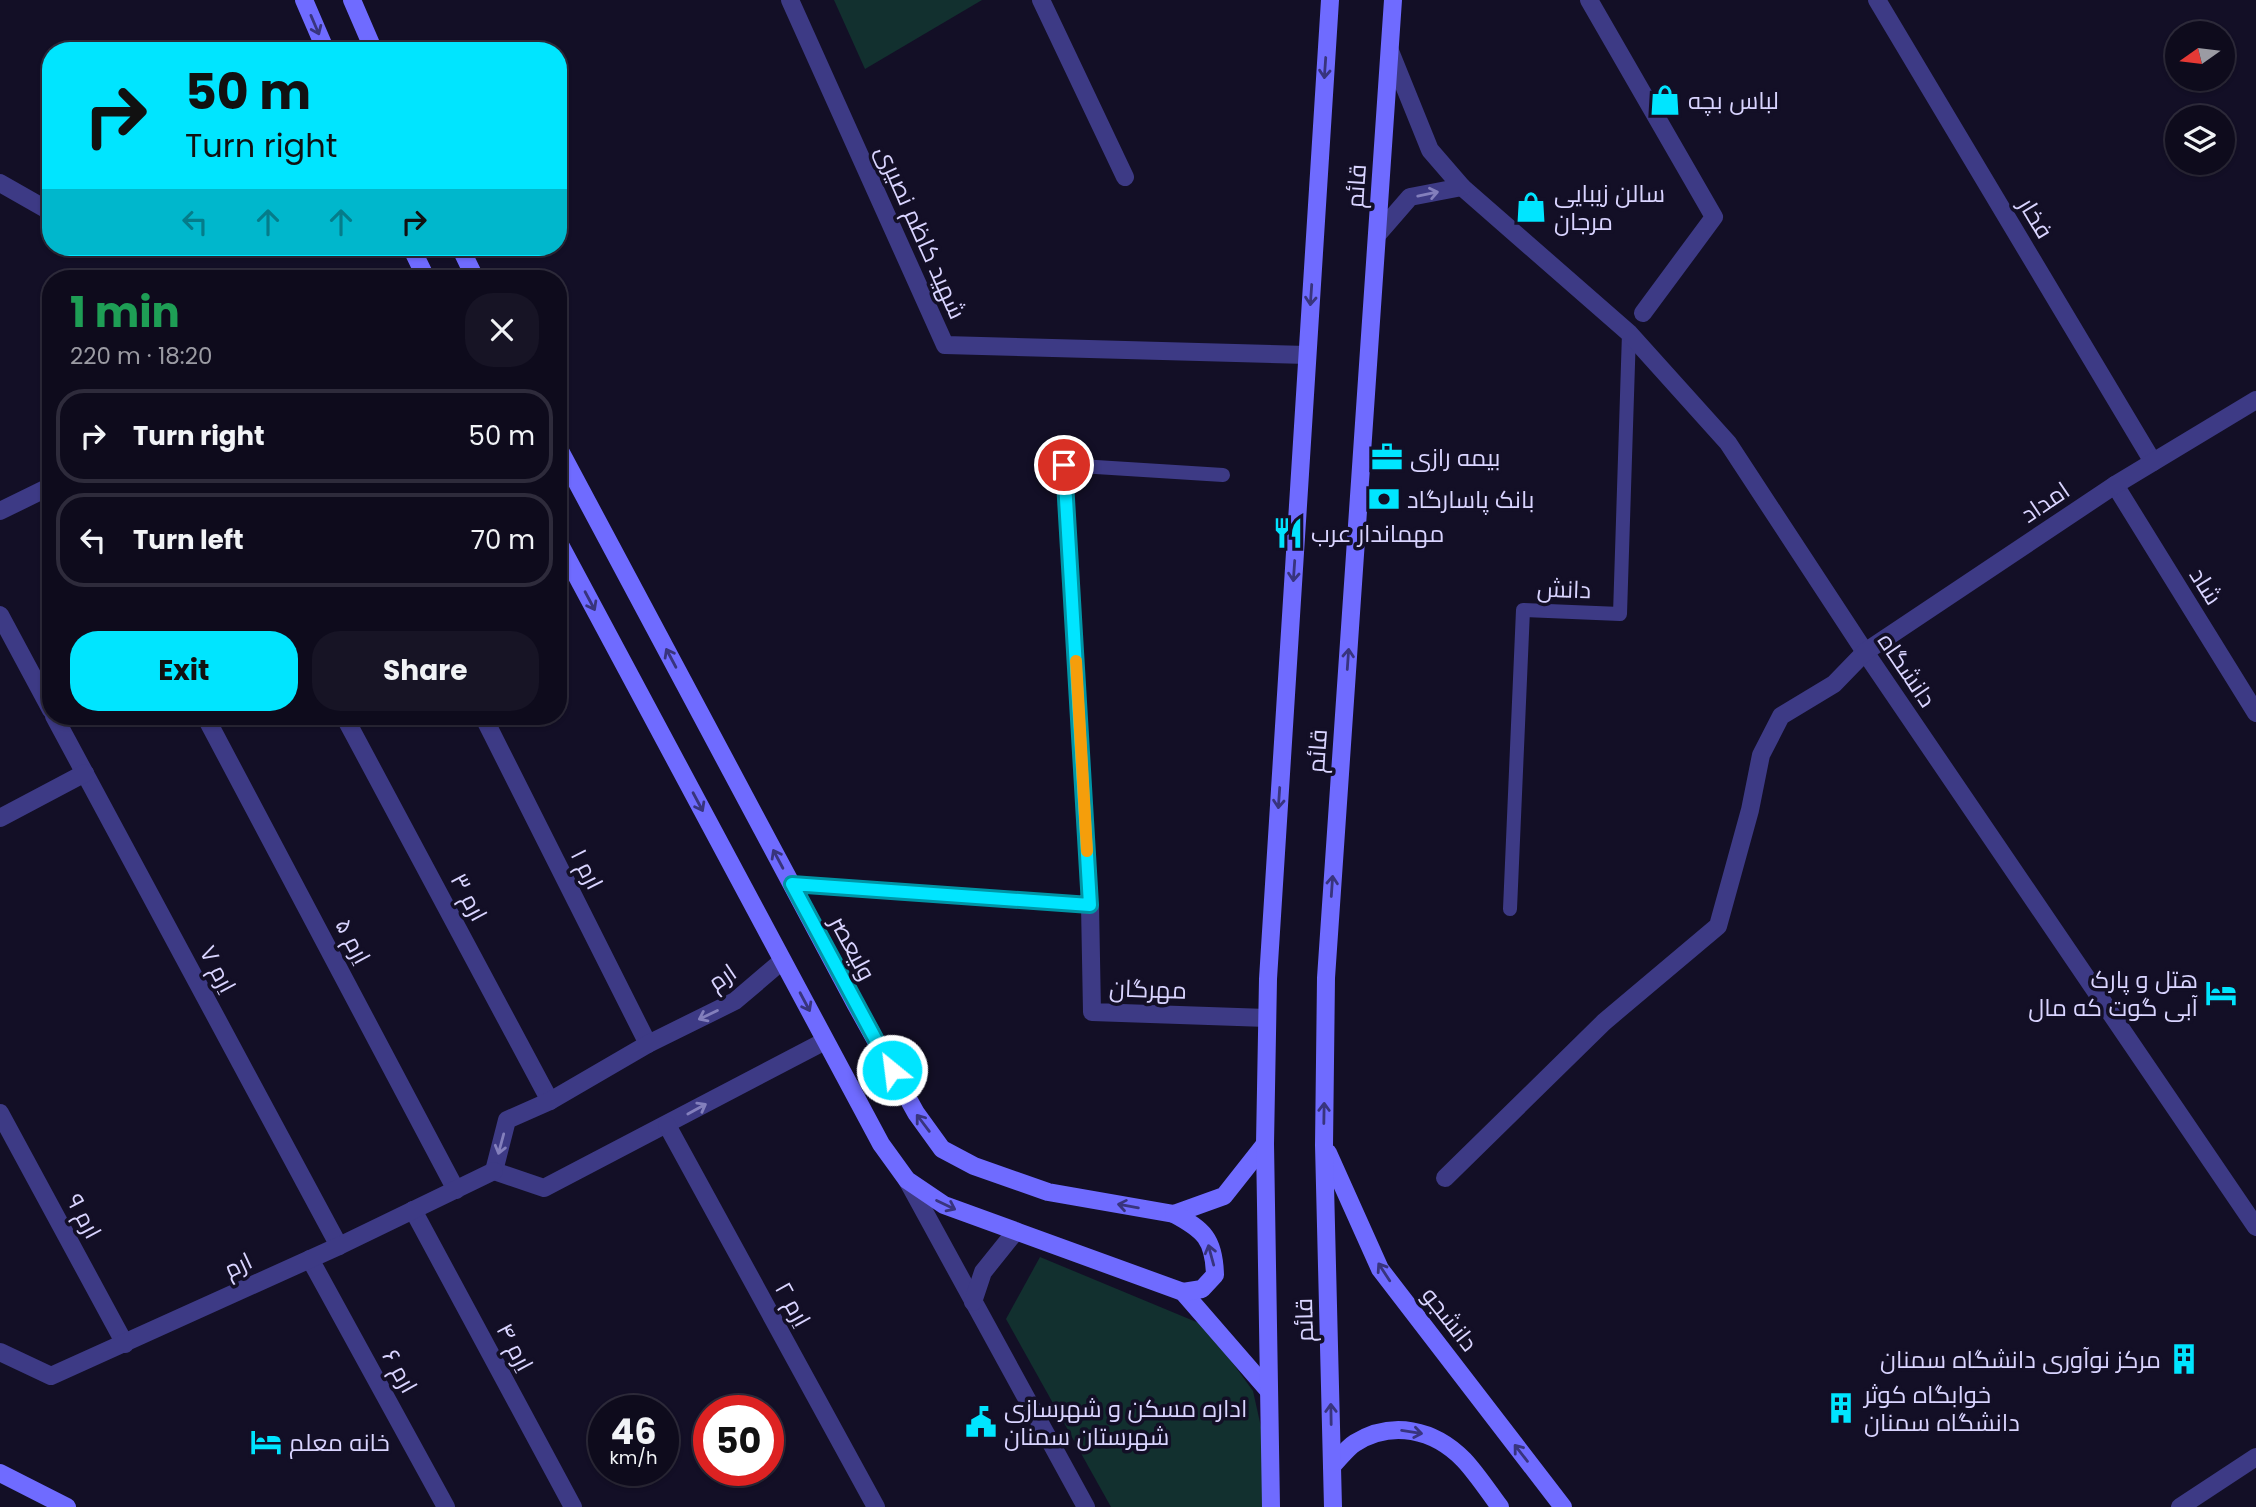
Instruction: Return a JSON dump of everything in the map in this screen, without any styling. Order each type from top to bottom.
[{"type":"main road","points":[[304,0],[322,42]]},
{"type":"main road","points":[[352,0],[370,42]]},
{"type":"main road","name":"قائم","points":[[1271,1507],[1265,1144],[1267,1018],[1329,0]]},
{"type":"main road","name":"قائم","points":[[1333,1507],[1324,1144],[1326,978],[1393,0]]},
{"type":"main road","name":"ولیعصر","points":[[567,464],[916,1113],[942,1149],[974,1167],[1048,1192],[1174,1214],[1224,1196],[1265,1144]]},
{"type":"main road","points":[[567,558],[881,1144],[907,1180],[944,1205],[1183,1292],[1269,1391]]},
{"type":"main road","name":"دانشجو","points":[[1324,1144],[1381,1269],[1563,1507]]},
{"type":"main road","points":[[1174,1214],[1203,1232],[1214,1256],[1214,1275],[1202,1289],[1183,1292]]},
{"type":"main road","points":[[1332,1466],[1353,1444],[1363,1439],[1381,1431],[1412,1430],[1441,1440],[1456,1453],[1500,1507]]},
{"type":"main road","points":[[0,1473],[67,1507]]},
{"type":"street","name":"شهید کاظم نصیری","points":[[790,0],[945,345],[1307,355]]},
{"type":"street","points":[[1041,0],[1125,177]]},
{"type":"street","points":[[1589,0],[1714,217],[1643,313]]},
{"type":"street","name":"فخار","points":[[1877,0],[2153,461]]},
{"type":"street","name":"دانشگاه","points":[[1390,51],[1430,150],[1462,187],[1629,333],[1728,443],[1865,652],[2256,1227]]},
{"type":"street","points":[[1,184],[42,207]]},
{"type":"street","points":[[1377,235],[1410,197],[1462,187]]},
{"type":"street","name":"امداد","points":[[1446,1178],[1604,1023],[1718,926],[1750,810],[1761,755],[1780,716],[1834,684],[1865,652],[2115,485],[2256,400]]},
{"type":"street","name":"شاد","points":[[2115,485],[2256,713]]},
{"type":"street","points":[[0,511],[42,490]]},
{"type":"street","points":[[0,615],[42,692]]},
{"type":"street","name":"اِرم ۷","points":[[59,725],[339,1246]]},
{"type":"street","name":"اِرم ۵","points":[[210,725],[456,1190]]},
{"type":"street","name":"ارم ۳","points":[[349,725],[550,1101]]},
{"type":"street","name":"ارم ۱","points":[[488,725],[648,1044]]},
{"type":"street","points":[[0,818],[85,773]]},
{"type":"street","name":"مهرگان","points":[[1090,905],[1092,1012],[1267,1018]]},
{"type":"street","name":"ارم","points":[[0,1352],[51,1376],[339,1246],[494,1171],[507,1120],[550,1101],[648,1044],[735,1002],[782,961]]},
{"type":"street","points":[[494,1171],[544,1188],[825,1041]]},
{"type":"street","name":"ارم ۹","points":[[0,1113],[125,1344]]},
{"type":"street","name":"اِرم ۲","points":[[667,1125],[876,1507]]},
{"type":"street","points":[[907,1180],[1086,1507]]},
{"type":"street","name":"اِرم ۴","points":[[413,1210],[573,1507]]},
{"type":"street","points":[[973,1302],[983,1272],[1016,1231]]},
{"type":"street","name":"ارم ۶","points":[[310,1259],[446,1507]]},
{"type":"street","points":[[2180,1507],[2256,1457]]},
{"type":"lane","name":"دانش","points":[[1510,909],[1523,610],[1620,614],[1629,333]]},
{"type":"lane","points":[[792,884],[1090,905],[1064,465],[1223,475]]},
{"type":"green space","points":[[834,0],[982,0],[865,69]]},
{"type":"green space","points":[[1040,1257],[1206,1326],[1253,1391],[1263,1436],[1264,1507],[1111,1507],[1006,1319]]},
{"type":"slow traffic","points":[[1076,661],[1087,851]]},
{"type":"place","name":"لباس بچه","points":[[1665,100]]},
{"type":"place","name":"سالن زیبایی مرجان","points":[[1531,207]]},
{"type":"place","name":"بیمه رازی","points":[[1387,457]]},
{"type":"place","name":"بانک پاسارگاد","points":[[1384,499]]},
{"type":"place","name":"مهماندار عرب","points":[[1288,533]]},
{"type":"place","name":"هتل و پارک آبی گوت که مال","points":[[2221,993]]},
{"type":"place","name":"مرکز نوآوری دانشگاه سمنان","points":[[2184,1359]]},
{"type":"place","name":"خوابگاه کوثر دانشگاه سمنان","points":[[1841,1408]]},
{"type":"place","name":"اداره مسکن و شهرسازی شهرستان سمنان","points":[[981,1422]]},
{"type":"place","name":"خانه معلم","points":[[266,1442]]},
{"type":"route","points":[[892,1070],[792,884],[1090,905],[1064,465]]}]
